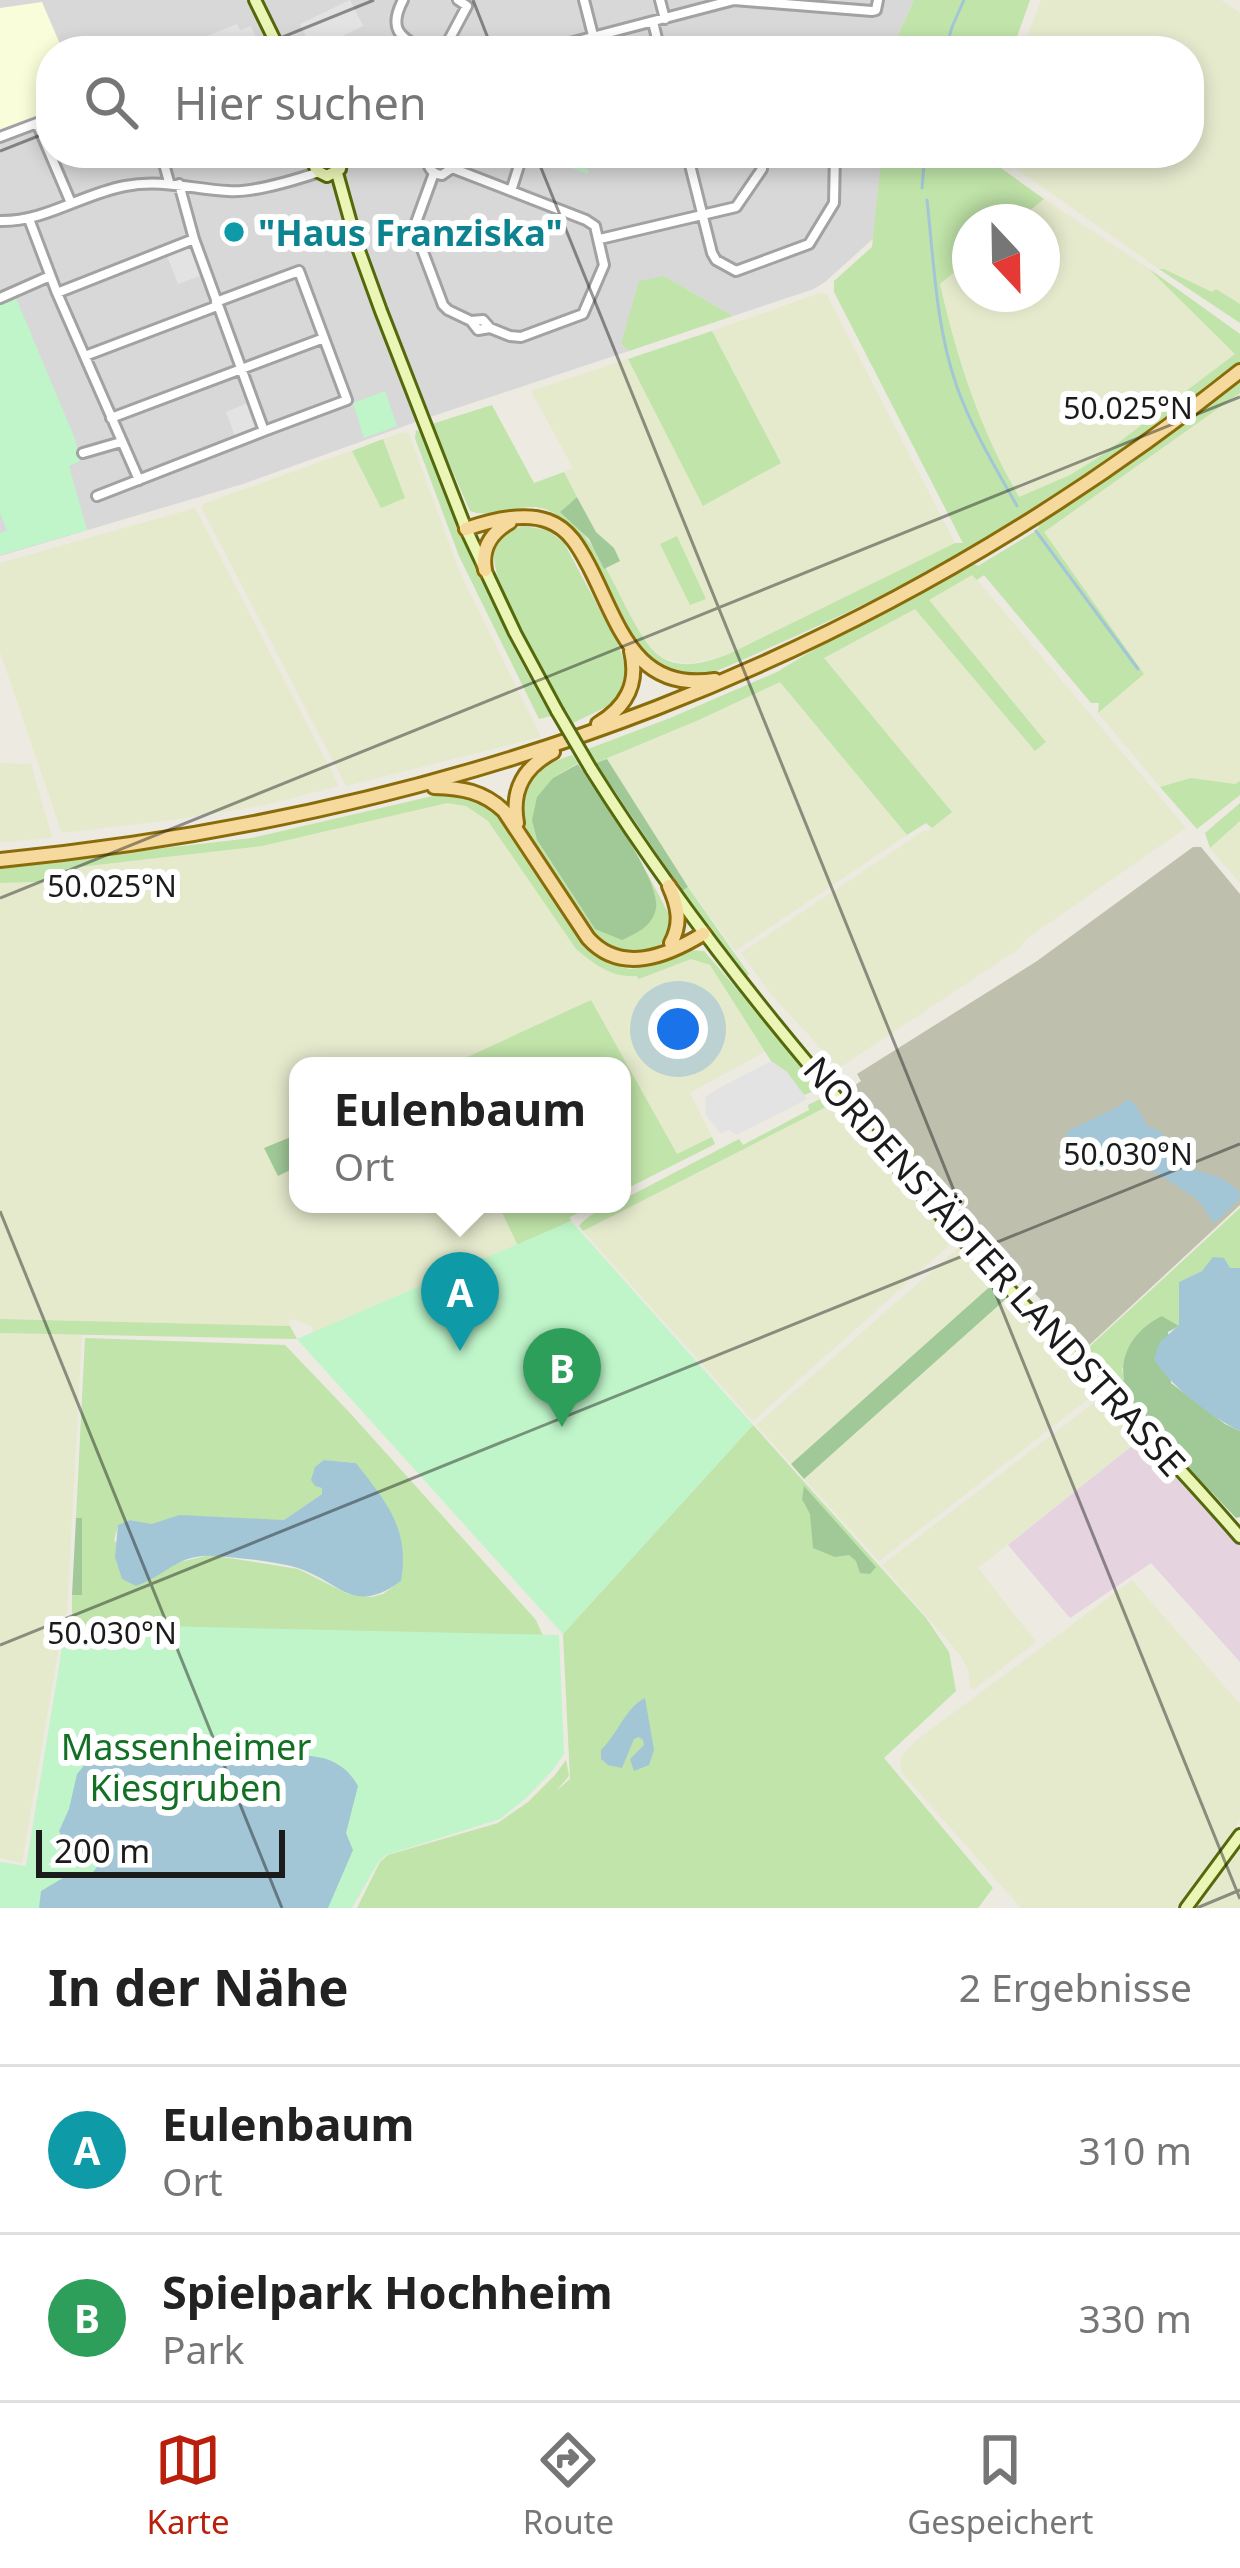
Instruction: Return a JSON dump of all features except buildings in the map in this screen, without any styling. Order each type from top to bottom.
[{"type":"main road","points":[[254,0],[272,36]]},
{"type":"main road","name":"NORDENSTÄDTER LANDSTRASSE","points":[[324,168],[346,207],[388,329],[485,570],[557,711],[669,886],[798,1050],[962,1239],[1240,1537]]},
{"type":"main road","points":[[0,860],[289,818],[421,787],[585,736],[734,676],[878,608],[1011,532],[1135,450],[1240,371]]},
{"type":"main road","points":[[467,531],[483,536],[516,519]]},
{"type":"main road","points":[[467,531],[516,519],[548,520],[572,537],[628,644],[649,667],[694,683],[734,676]]},
{"type":"main road","points":[[485,570],[486,547],[500,528]]},
{"type":"main road","points":[[566,742],[614,714],[626,700],[634,672],[628,644]]},
{"type":"main road","points":[[522,836],[514,806],[524,776],[540,759],[585,736]]},
{"type":"main road","points":[[421,787],[460,788],[484,796],[503,811],[598,949],[626,960],[643,960],[703,934]]},
{"type":"main road","points":[[669,886],[678,909],[671,943]]},
{"type":"main road","points":[[659,955],[683,934],[703,934]]},
{"type":"main road","points":[[1186,1908],[1240,1835]]},
{"type":"street","points":[[403,36],[395,18],[404,0]]},
{"type":"street","points":[[451,36],[467,6],[458,0]]},
{"type":"street","points":[[584,0],[593,36]]},
{"type":"street","points":[[660,0],[665,19]]},
{"type":"street","points":[[597,36],[734,0],[872,11],[878,0]]},
{"type":"street","points":[[652,22],[656,36]]},
{"type":"street","points":[[0,137],[36,123]]},
{"type":"street","points":[[56,168],[71,203]]},
{"type":"street","points":[[168,168],[264,431]]},
{"type":"street","points":[[0,221],[29,219],[122,186],[174,183],[232,192],[261,188],[320,168]]},
{"type":"street","points":[[431,168],[434,173]]},
{"type":"street","points":[[452,168],[596,226],[604,265],[583,314],[521,337],[490,328],[478,330],[471,321],[448,310],[414,228],[434,173],[452,168]]},
{"type":"street","points":[[511,191],[518,168]]},
{"type":"street","points":[[691,168],[716,260],[740,271],[806,246],[834,202],[835,168]]},
{"type":"street","points":[[600,239],[740,205],[762,168]]},
{"type":"street","points":[[29,219],[139,480]]},
{"type":"street","points":[[57,293],[194,239]]},
{"type":"street","points":[[85,356],[299,271],[346,400],[97,496]]},
{"type":"street","points":[[0,298],[50,276]]},
{"type":"street","points":[[111,418],[324,338]]},
{"type":"street","points":[[83,453],[121,442]]},
{"type":"shaded area","points":[[0,0],[914,0],[898,36],[36,36],[36,168],[881,168],[875,237],[814,289],[733,316],[664,276],[621,344],[629,351],[243,484],[0,556]]},
{"type":"shaded area","points":[[350,0],[363,26],[342,36],[306,36],[300,24]]},
{"type":"shaded area","points":[[1041,0],[1221,0],[1240,13],[1240,304],[1217,289],[1212,293],[1159,269],[1015,168],[1204,168],[1204,36],[1028,36]]},
{"type":"shaded area","points":[[42,2],[57,36],[36,36],[36,117],[0,132],[0,8]]},
{"type":"shaded area","points":[[237,24],[240,30],[251,26],[255,36],[207,36]]},
{"type":"shaded area","points":[[1060,210],[1148,268],[1236,354],[1102,455],[1019,497],[994,454],[972,400],[940,284],[952,274],[952,312],[1060,312]]},
{"type":"shaded area","points":[[194,239],[208,273],[178,284],[165,251]]},
{"type":"shaded area","points":[[820,293],[827,295],[955,543],[729,654],[690,664],[662,658],[647,644],[604,569],[619,561],[614,548],[596,532],[564,472],[573,468],[531,391],[628,359],[704,506],[781,463],[712,331]]},
{"type":"shaded area","points":[[1240,393],[1240,781],[1191,778],[1160,787],[1098,713],[1143,673],[1043,532]]},
{"type":"shaded area","points":[[252,401],[264,431],[237,442],[226,412]]},
{"type":"shaded area","points":[[403,432],[409,434],[460,573],[541,737],[346,786],[201,507]]},
{"type":"shaded area","points":[[577,497],[596,532],[614,548],[620,561],[604,569],[589,539],[560,512]]},
{"type":"shaded area","points":[[195,508],[339,786],[265,805],[62,833],[0,652],[0,563]]},
{"type":"shaded area","points":[[972,574],[1186,828],[1026,939],[1020,948],[839,1068],[771,994],[741,953],[952,812],[824,658],[915,609],[1035,751],[1046,742],[928,600]]},
{"type":"shaded area","points":[[780,682],[907,835],[735,951],[682,878],[607,759]]},
{"type":"shaded area","points":[[607,759],[688,887],[682,891],[596,763]]},
{"type":"shaded area","points":[[0,763],[31,764],[52,838],[0,842]]},
{"type":"shaded area","points":[[578,764],[638,857],[655,894],[652,920],[622,940],[595,929],[537,840],[532,820],[537,797],[553,778]]},
{"type":"shaded area","points":[[447,802],[467,806],[488,821],[576,949],[588,959],[605,970],[639,978],[691,959],[701,960],[717,972],[766,1051],[690,1093],[712,1137],[677,1155],[631,1073],[631,1057],[622,1057],[591,1001],[468,1057],[289,1057],[289,1138],[265,1148],[278,1176],[289,1170],[289,1213],[502,1213],[518,1246],[314,1333],[311,1326],[293,1319],[288,1321],[290,1326],[0,1319],[0,883],[69,881],[83,912],[70,868],[262,846]]},
{"type":"shaded area","points":[[1240,821],[1240,883],[1210,848]]},
{"type":"shaded area","points":[[1193,847],[1201,847],[1240,894],[1240,1205],[1086,1348],[846,1092],[861,1081],[857,1074],[1037,961]]},
{"type":"shaded area","points":[[771,1061],[787,1072],[807,1099],[737,1135],[729,1130],[721,1134],[706,1115],[705,1098]]},
{"type":"shaded area","points":[[832,1104],[956,1239],[753,1421],[583,1231],[618,1213],[631,1213],[631,1207]]},
{"type":"shaded area","points":[[289,1138],[289,1170],[278,1176],[264,1148]]},
{"type":"shaded area","points":[[962,1245],[995,1282],[791,1464],[756,1425]]},
{"type":"shaded area","points":[[995,1282],[1008,1297],[804,1479],[791,1464]]},
{"type":"shaded area","points":[[1008,1297],[1092,1383],[1096,1393],[879,1561],[804,1479]]},
{"type":"shaded area","points":[[1162,1316],[1179,1326],[1168,1332],[1171,1383],[1240,1431],[1240,1517],[1114,1389],[1124,1380],[1124,1360],[1132,1342]]},
{"type":"shaded area","points":[[0,1333],[82,1335],[67,1612],[61,1622],[22,1863],[0,1858]]},
{"type":"shaded area","points":[[1100,1398],[1138,1441],[978,1568],[1036,1642],[973,1690],[960,1655],[882,1565]]},
{"type":"shaded area","points":[[1143,1437],[1240,1546],[1240,1662],[1151,1563],[1070,1618],[1008,1545]]},
{"type":"shaded area","points":[[804,1486],[876,1567],[870,1574],[860,1573],[849,1555],[835,1557],[813,1548],[810,1514],[802,1499]]},
{"type":"shaded area","points":[[76,1518],[82,1518],[82,1595],[72,1595]]},
{"type":"shaded area","points":[[1132,1580],[1240,1704],[1240,1821],[1176,1908],[1021,1908],[902,1773],[900,1758],[913,1743]]},
{"type":"shaded area","points":[[1240,1847],[1240,1908],[1195,1908],[1229,1862]]},
{"type":"green space","points":[[914,0],[1030,0],[1017,36],[898,36]]},
{"type":"green space","points":[[880,168],[1001,168],[1044,199],[1038,204],[952,204],[952,274],[940,284],[971,394],[1019,497],[1102,455],[1235,354],[1148,268],[1240,334],[1240,362],[1024,517],[911,581],[712,673],[685,676],[660,667],[645,655],[589,552],[561,519],[536,507],[470,511],[432,424],[492,405],[534,483],[564,472],[577,497],[560,512],[594,548],[647,643],[659,656],[680,664],[729,654],[963,543],[834,292],[834,281],[872,247]]},
{"type":"green space","points":[[1159,269],[1212,292],[1216,289],[1240,304],[1240,323]]},
{"type":"green space","points":[[664,276],[733,316],[629,351],[621,344],[639,281]]},
{"type":"green space","points":[[16,298],[75,439],[80,461],[69,466],[87,530],[0,555],[0,533],[7,530],[0,513],[0,304]]},
{"type":"green space","points":[[712,331],[781,463],[703,506],[628,359]]},
{"type":"green space","points":[[1240,378],[1240,393],[1044,532],[1144,674],[1098,713],[1099,703],[1091,703],[984,575],[977,580],[972,575],[929,600],[1046,742],[1035,751],[915,609],[824,658],[952,812],[932,828],[926,823],[907,835],[780,682],[596,763],[588,749],[777,672],[974,564],[978,566],[1034,532],[1039,523]]},
{"type":"green space","points":[[385,391],[397,426],[364,438],[353,403]]},
{"type":"green space","points":[[416,430],[496,611],[551,716],[539,719],[459,556]]},
{"type":"green space","points":[[383,439],[405,498],[381,508],[352,451]]},
{"type":"green space","points":[[523,526],[548,530],[564,543],[619,646],[626,669],[610,705],[573,723],[520,631],[497,576],[498,539]]},
{"type":"green space","points":[[677,536],[706,599],[690,605],[660,544]]},
{"type":"green space","points":[[572,755],[578,763],[553,778],[537,840],[595,929],[655,899],[646,871],[674,924],[653,949],[626,952],[600,939],[580,916],[529,832],[522,813],[527,785],[546,766]]},
{"type":"green space","points":[[1191,778],[1240,781],[1240,795],[1197,829],[1160,787]]},
{"type":"green space","points":[[457,794],[482,802],[496,814],[599,958],[630,969],[688,950],[704,951],[812,1076],[816,1090],[802,1096],[787,1072],[771,1061],[710,965],[691,959],[639,979],[611,972],[583,955],[488,821],[466,806],[447,803],[262,846],[70,868],[69,881],[0,883],[0,867],[252,838]]},
{"type":"green space","points":[[1240,803],[1240,821],[1210,848],[1205,833]]},
{"type":"green space","points":[[688,887],[749,974],[747,976],[682,891]]},
{"type":"green space","points":[[591,1000],[623,1057],[468,1057]]},
{"type":"green space","points":[[631,1072],[677,1154],[712,1137],[715,1144],[631,1186]]},
{"type":"green space","points":[[822,1098],[832,1104],[631,1207],[631,1195],[739,1139],[743,1145],[809,1110],[808,1105]]},
{"type":"green space","points":[[1240,1208],[1240,1268],[1202,1271],[1179,1282],[1179,1326],[1162,1316],[1122,1369],[1124,1380],[1117,1386],[1088,1348]]},
{"type":"green space","points":[[502,1213],[578,1213],[571,1221],[518,1246]]},
{"type":"green space","points":[[618,1213],[583,1231],[579,1226],[587,1218]]},
{"type":"green space","points":[[571,1221],[753,1425],[563,1634],[297,1339]]},
{"type":"green space","points":[[0,1319],[290,1326],[297,1339],[0,1333]]},
{"type":"green space","points":[[85,1338],[285,1345],[536,1620],[550,1652],[72,1624],[72,1595],[82,1594],[82,1519],[76,1518]],"holes":[[[323,1460],[356,1463],[401,1581],[383,1594],[348,1594],[298,1569],[210,1555],[171,1564],[114,1541],[118,1526],[130,1520],[152,1524],[284,1520],[322,1494]]]},
{"type":"green space","points":[[753,1425],[926,1618],[949,1652],[956,1691],[884,1758],[993,1888],[978,1908],[357,1908],[388,1855],[498,1823],[528,1802],[566,1760],[569,1776],[556,1791],[570,1779],[563,1634]]},
{"type":"green space","name":"Massenheimer Kiesgruben","points":[[71,1624],[559,1635],[564,1754],[526,1798],[500,1819],[386,1855],[352,1908],[0,1908],[0,1862],[26,1866],[65,1630]]},
{"type":"water","points":[[1128,1099],[1148,1127],[1165,1137],[1157,1149],[1169,1149],[1188,1167],[1221,1179],[1240,1193],[1239,1200],[1218,1220],[1213,1222],[1196,1199],[1151,1171],[1096,1168],[1080,1159],[1067,1140],[1067,1131]]},
{"type":"water","points":[[1213,1257],[1224,1258],[1230,1268],[1240,1268],[1240,1431],[1192,1400],[1154,1359],[1160,1342],[1179,1325],[1179,1282],[1202,1271]]},
{"type":"water","points":[[324,1460],[356,1463],[394,1518],[402,1546],[401,1581],[385,1591],[359,1596],[298,1568],[213,1556],[181,1562],[136,1586],[122,1579],[115,1557],[118,1525],[130,1520],[152,1524],[179,1515],[284,1520],[322,1494],[322,1488],[311,1480],[315,1467]]},
{"type":"water","points":[[645,1698],[654,1750],[649,1765],[634,1771],[630,1759],[644,1745],[639,1737],[622,1768],[608,1765],[601,1759],[601,1750]]},
{"type":"water","points":[[190,1748],[248,1756],[313,1756],[349,1773],[358,1786],[346,1833],[353,1850],[328,1908],[39,1908],[41,1891],[63,1878],[93,1872],[102,1861],[67,1847],[59,1831],[77,1774],[92,1756]]},
{"type":"waterway","points":[[949,36],[964,0]]},
{"type":"waterway","points":[[922,188],[924,168]]},
{"type":"waterway","points":[[927,200],[950,365],[984,448],[1017,506]]},
{"type":"waterway","points":[[1036,531],[1138,669]]},
{"type":"place","name":"\"Haus Franziska\"","points":[[234,232]]},
{"type":"place","name":"Eulenbaum","points":[[460,1351]]},
{"type":"place","name":"Spielpark Hochheim","points":[[562,1427]]}]
